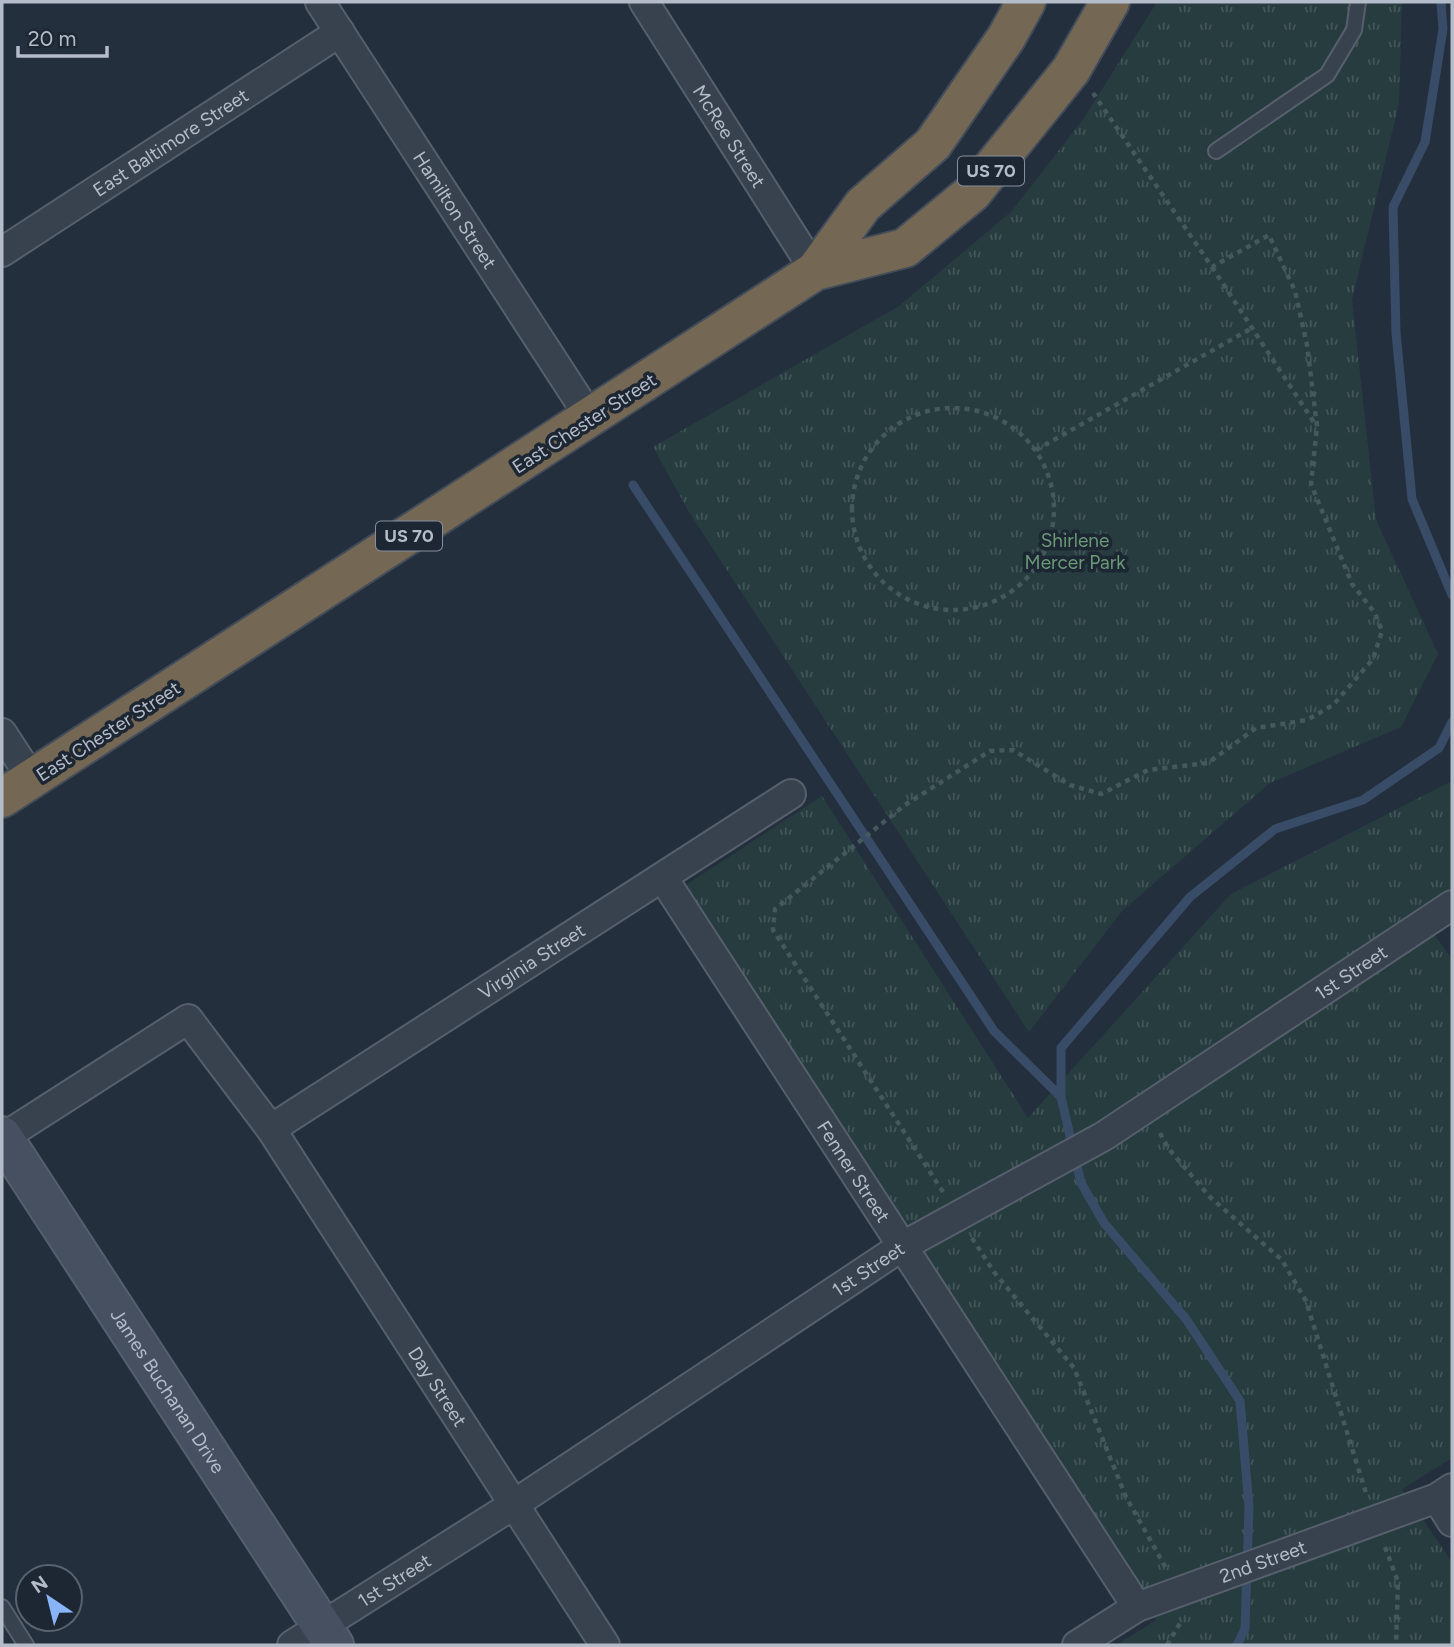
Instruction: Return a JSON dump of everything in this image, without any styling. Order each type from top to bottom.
[{"type":"highway","name":"US 70","points":[[815,271],[863,205],[933,144],[1006,38],[1026,2]]},
{"type":"highway","name":"East Chester Street","points":[[17,789],[815,271],[905,248],[972,193],[1071,70],[1110,2]]},
{"type":"street","name":"Hamilton Street","points":[[320,2],[591,418]]},
{"type":"street","name":"McRee Street","points":[[644,2],[815,271]]},
{"type":"street","name":"East Baltimore Street","points":[[2,252],[340,32]]},
{"type":"street","points":[[2,733],[17,789]]},
{"type":"street","name":"Virginia Street","points":[[271,1129],[791,794]]},
{"type":"street","name":"Fenner Street","points":[[663,878],[1137,1607]]},
{"type":"street","name":"1st Street","points":[[316,1639],[901,1247],[1039,1169],[1104,1136],[1451,908]]},
{"type":"street","name":"Day Street","points":[[3,1136],[188,1019],[271,1129],[605,1645]]},
{"type":"street","name":"James Buchanan Drive","points":[[3,1136],[316,1639]]},
{"type":"street","points":[[1444,1493],[1452,1522]]},
{"type":"street","name":"2nd Street","points":[[1077,1645],[1137,1607],[1281,1556],[1444,1493]]},
{"type":"lane","points":[[1216,151],[1327,75],[1354,30],[1357,2]]},
{"type":"lane","points":[[2,1606],[26,1645]]},
{"type":"path","points":[[1071,70],[1097,97],[1317,426]]},
{"type":"path","points":[[1167,1645],[1186,1613],[1180,1592],[1126,1497],[1074,1367],[993,1272],[773,930],[775,909],[905,805],[989,751],[1013,750],[1070,785],[1101,794],[1148,771],[1208,763],[1256,728],[1307,720],[1333,705],[1373,659],[1382,631],[1375,612],[1352,584],[1311,484],[1317,426],[1307,345],[1295,292],[1269,235],[1212,267]]},
{"type":"path","points":[[1037,450],[1252,328]]},
{"type":"path","points":[[943,408],[970,409],[993,416],[1018,431],[1037,450],[1054,497],[1051,539],[1040,563],[1026,581],[1007,596],[981,607],[954,611],[925,606],[902,597],[879,579],[863,556],[851,508],[864,458],[893,426],[915,415],[943,408]]},
{"type":"path","points":[[1146,1108],[1168,1148],[1210,1197],[1282,1260],[1306,1301],[1375,1521],[1398,1582],[1396,1645]]},
{"type":"green space","name":"Shirlene Mercer Park","points":[[1157,2],[1402,2],[1399,103],[1352,300],[1376,520],[1438,654],[1401,727],[1270,783],[1122,911],[1029,1032],[689,512],[653,447],[899,306],[1011,212],[1084,118]]},
{"type":"green space","points":[[1452,781],[1452,887],[1417,911],[1452,959],[1452,1458],[1402,1489],[1452,1562],[1452,1645],[1117,1645],[1156,1620],[683,887],[822,796],[1028,1118],[1231,894]]},
{"type":"waterway","points":[[1441,2],[1443,29],[1425,142],[1393,207],[1396,333],[1412,499],[1452,595]]},
{"type":"waterway","points":[[633,485],[994,1031],[1061,1097]]},
{"type":"waterway","points":[[1237,1645],[1245,1629],[1249,1507],[1240,1401],[1186,1319],[1104,1223],[1081,1183],[1061,1097],[1061,1048],[1190,897],[1275,829],[1363,800],[1439,748],[1452,722]]}]
